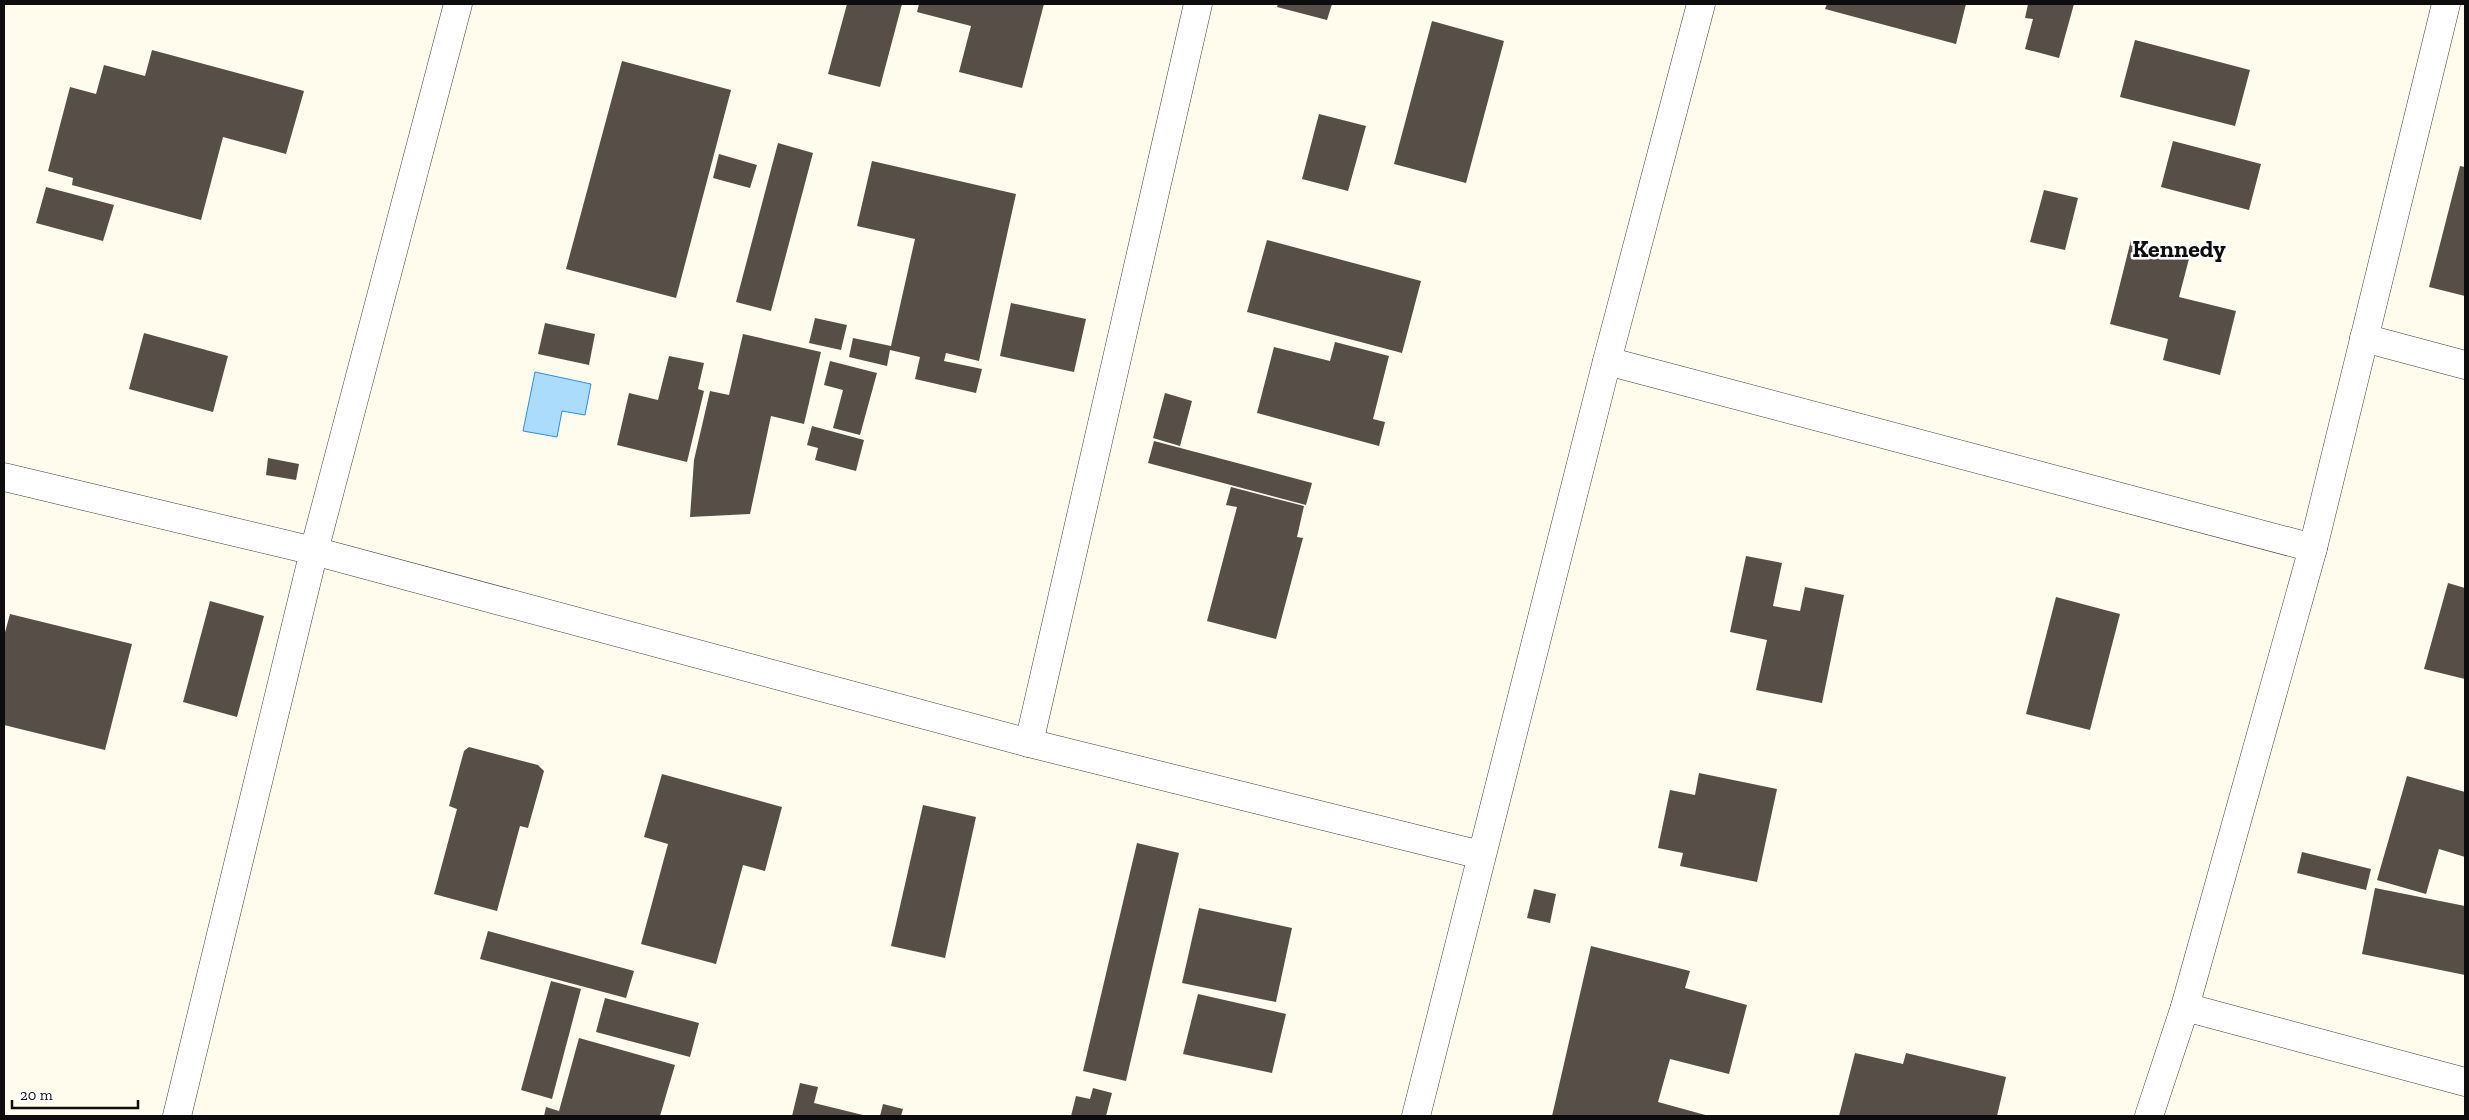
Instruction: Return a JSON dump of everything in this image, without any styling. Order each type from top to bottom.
[{"type":"street","points":[[177,1116],[314,551],[458,4]]},
{"type":"street","points":[[1029,743],[1198,4]]},
{"type":"street","points":[[1416,1116],[1607,361],[1701,4]]},
{"type":"street","points":[[2149,1116],[2185,1007],[2313,548],[2446,4]]},
{"type":"street","points":[[2364,338],[2465,364]]},
{"type":"street","points":[[1607,361],[2313,548]]},
{"type":"street","points":[[4,477],[314,551],[1029,743],[1481,855]]},
{"type":"street","points":[[2185,1007],[2465,1082]]},
{"type":"water","points":[[535,372],[591,384],[585,415],[562,411],[557,437],[523,431]]},
{"type":"building","points":[[847,4],[902,4],[880,87],[828,74]]},
{"type":"building","points":[[919,4],[1044,4],[1022,88],[959,72],[971,26],[917,12]]},
{"type":"building","points":[[1278,4],[1332,4],[1327,20],[1277,7]]},
{"type":"building","points":[[1827,4],[1966,4],[1956,44],[1825,9]]},
{"type":"building","points":[[2028,4],[2074,4],[2059,58],[2025,49],[2033,19],[2025,18]]},
{"type":"building","points":[[1432,21],[1504,41],[1466,183],[1394,164]]},
{"type":"building","points":[[2135,40],[2250,70],[2235,126],[2120,97]]},
{"type":"building","points":[[152,50],[304,91],[286,154],[223,137],[201,220],[72,185],[73,178],[48,171],[70,87],[96,94],[104,65],[145,76]]},
{"type":"building","points":[[622,61],[731,90],[676,298],[566,269]]},
{"type":"building","points":[[1319,114],[1366,126],[1348,191],[1302,179]]},
{"type":"building","points":[[2173,141],[2261,164],[2249,210],[2161,187]]},
{"type":"building","points":[[778,143],[813,153],[771,311],[736,302]]},
{"type":"building","points":[[719,154],[757,165],[750,188],[713,178]]},
{"type":"building","points":[[872,161],[1016,194],[979,361],[946,353],[944,361],[982,369],[976,393],[915,379],[920,357],[890,350],[887,366],[849,357],[853,338],[891,346],[915,239],[857,226]]},
{"type":"building","points":[[2460,166],[2465,167],[2465,296],[2429,287]]},
{"type":"building","points":[[46,187],[114,205],[103,241],[36,223]]},
{"type":"building","points":[[2044,190],[2078,198],[2065,250],[2030,242]]},
{"type":"building","points":[[1267,240],[1421,281],[1402,353],[1247,312]]},
{"type":"building","points":[[2131,240],[2190,255],[2179,297],[2236,311],[2220,375],[2163,360],[2168,339],[2110,324]]},
{"type":"building","points":[[1011,303],[1086,319],[1074,372],[1000,356]]},
{"type":"building","points":[[815,318],[847,325],[841,350],[809,343]]},
{"type":"building","points":[[545,323],[595,334],[589,365],[538,354]]},
{"type":"building","points":[[144,333],[228,356],[213,412],[129,389]]},
{"type":"building","points":[[743,334],[821,352],[804,424],[771,416],[750,514],[690,517],[694,460],[710,391],[729,395]]},
{"type":"building","points":[[1335,342],[1389,356],[1373,419],[1385,422],[1379,446],[1257,413],[1274,347],[1330,361]]},
{"type":"building","points":[[669,356],[704,363],[698,389],[704,391],[687,462],[617,445],[629,393],[658,400]]},
{"type":"building","points":[[830,361],[877,373],[860,435],[833,428],[843,390],[824,385]]},
{"type":"building","points":[[1165,393],[1192,401],[1180,446],[1153,438]]},
{"type":"building","points":[[812,426],[864,440],[856,471],[815,460],[818,448],[807,445]]},
{"type":"building","points":[[1154,441],[1312,483],[1306,505],[1148,463]]},
{"type":"building","points":[[268,458],[299,464],[296,480],[266,475]]},
{"type":"building","points":[[1231,487],[1304,506],[1297,537],[1303,538],[1276,639],[1207,621],[1237,507],[1226,505]]},
{"type":"building","points":[[1746,556],[1782,563],[1773,606],[1800,611],[1805,587],[1844,595],[1822,703],[1756,690],[1767,640],[1730,632]]},
{"type":"building","points":[[2448,583],[2465,588],[2465,679],[2424,669]]},
{"type":"building","points":[[2056,597],[2120,614],[2090,730],[2026,714]]},
{"type":"building","points":[[210,601],[264,616],[237,717],[183,702]]},
{"type":"building","points":[[10,614],[132,644],[105,750],[4,725],[4,636]]},
{"type":"building","points":[[469,747],[538,765],[544,771],[528,828],[520,826],[497,911],[434,894],[457,809],[449,806],[464,751]]},
{"type":"building","points":[[1699,773],[1777,789],[1757,882],[1680,866],[1683,853],[1658,848],[1670,790],[1695,795]]},
{"type":"building","points":[[662,774],[782,807],[765,871],[743,865],[716,964],[641,944],[668,844],[644,837]]},
{"type":"building","points":[[2407,776],[2465,792],[2465,857],[2439,849],[2426,894],[2377,880]]},
{"type":"building","points":[[923,805],[976,817],[945,958],[891,946]]},
{"type":"building","points":[[1137,843],[1179,853],[1126,1081],[1083,1071]]},
{"type":"building","points":[[2302,852],[2371,869],[2366,890],[2297,873]]},
{"type":"building","points":[[2375,888],[2465,906],[2465,975],[2362,954]]},
{"type":"building","points":[[1534,889],[1556,894],[1550,923],[1527,918]]},
{"type":"building","points":[[1199,908],[1292,928],[1276,1002],[1182,983]]},
{"type":"building","points":[[488,931],[634,971],[626,998],[480,959]]},
{"type":"building","points":[[1591,946],[1690,971],[1685,988],[1747,1005],[1729,1074],[1670,1059],[1658,1102],[1709,1116],[1552,1116]]},
{"type":"building","points":[[551,981],[581,989],[552,1099],[521,1090]]},
{"type":"building","points":[[1198,994],[1286,1014],[1272,1073],[1183,1054]]},
{"type":"building","points":[[605,998],[699,1023],[690,1057],[596,1032]]},
{"type":"building","points":[[579,1038],[675,1065],[660,1116],[544,1116],[546,1107],[559,1111]]},
{"type":"building","points":[[1855,1053],[1903,1064],[1906,1053],[2006,1077],[1997,1116],[1839,1116]]},
{"type":"building","points":[[800,1083],[818,1087],[814,1103],[867,1116],[792,1116]]},
{"type":"building","points":[[1093,1088],[1112,1093],[1106,1116],[1071,1116],[1076,1096],[1090,1099]]},
{"type":"building","points":[[883,1104],[903,1109],[901,1116],[880,1116]]},
{"type":"district","name":"Kennedy","points":[[2179,249]]}]
